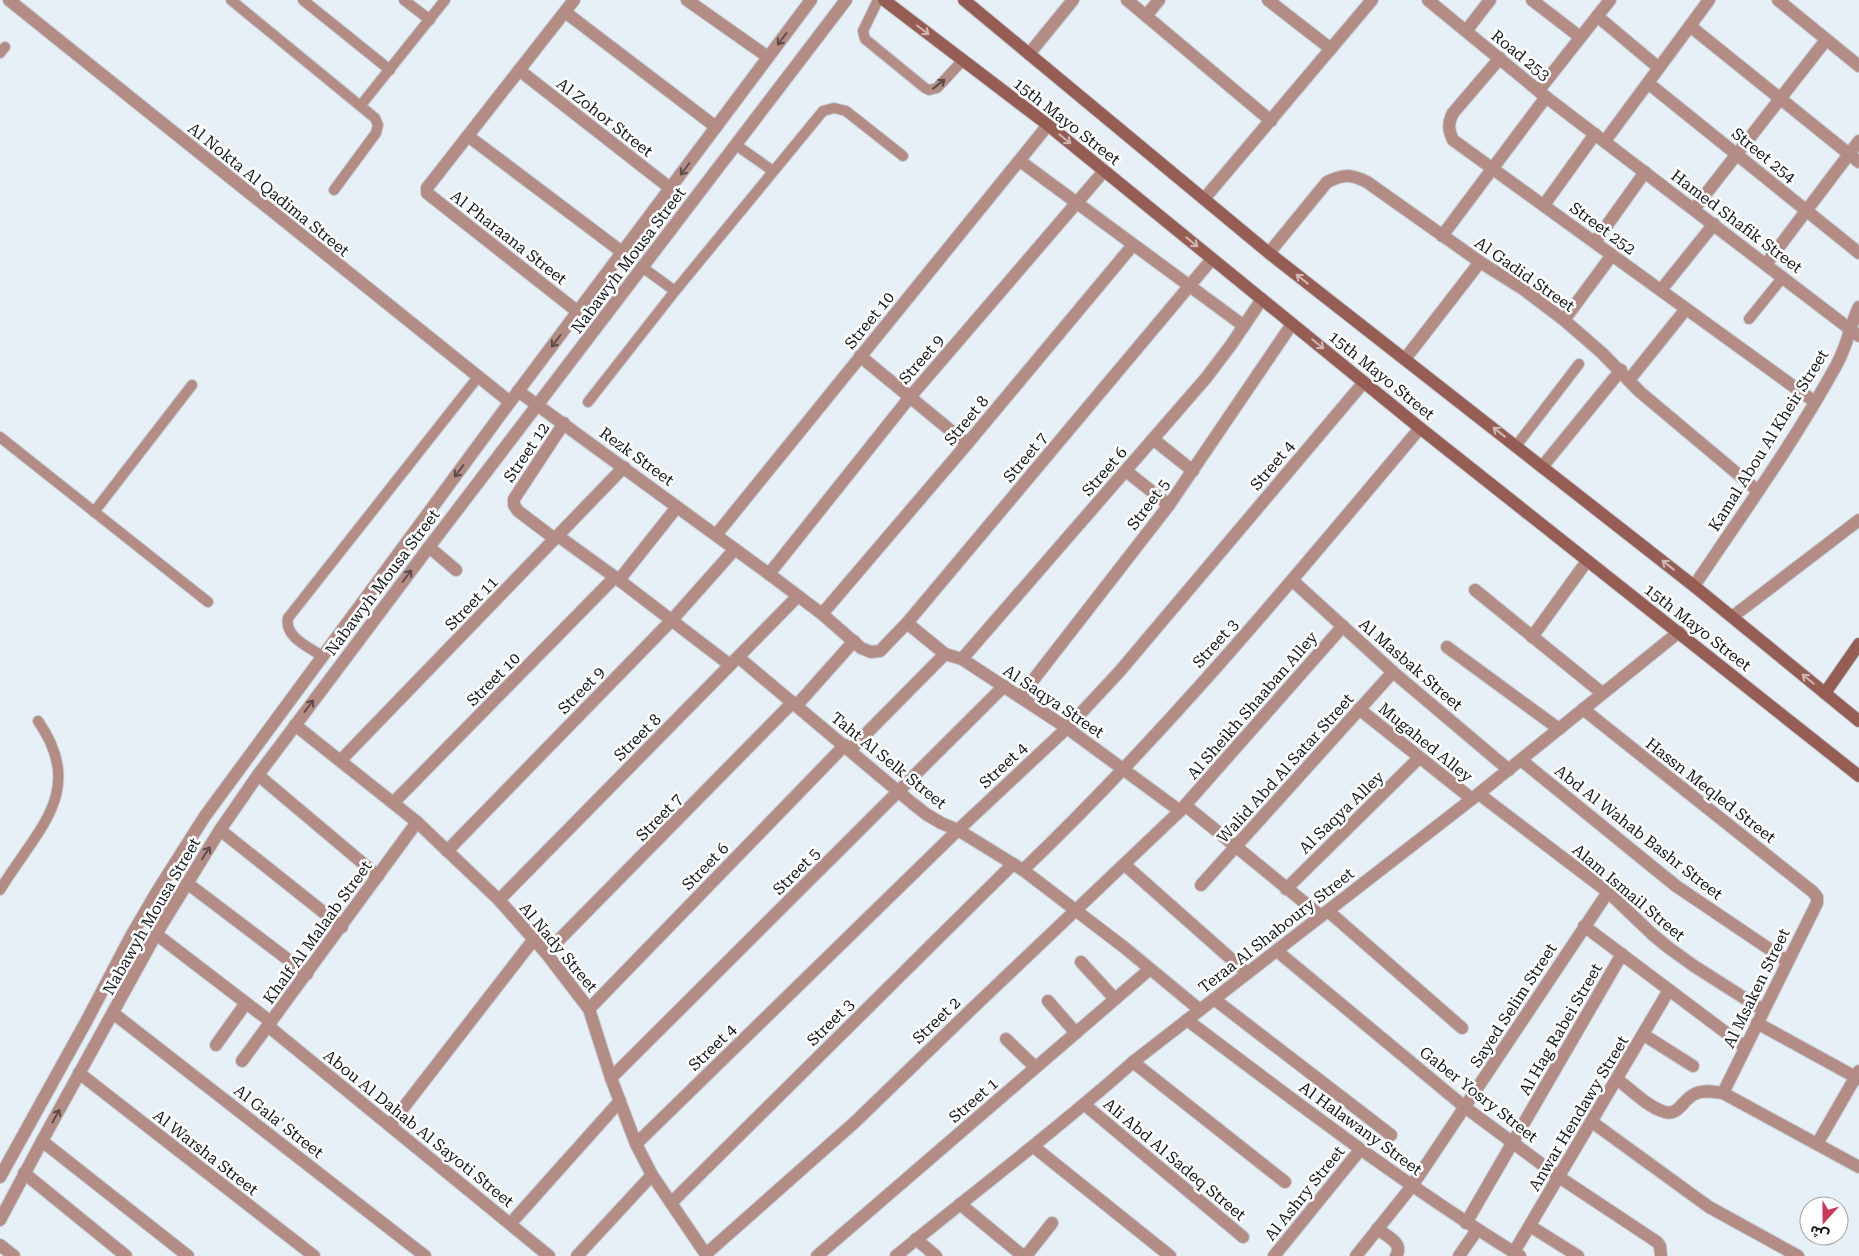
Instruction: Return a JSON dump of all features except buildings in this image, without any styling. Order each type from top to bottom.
[{"type":"main road","name":"15th Mayo Street","points":[[884,0],[1048,126],[1420,428],[1859,776]]},
{"type":"main road","name":"15th Mayo Street","points":[[964,0],[1269,253],[1694,586],[1859,720]]},
{"type":"main road","points":[[1825,692],[1859,644]]},
{"type":"street","name":"Al Nokta Al Qadima Street","points":[[9,0],[510,402]]},
{"type":"street","points":[[574,0],[468,136],[622,252]]},
{"type":"street","points":[[687,0],[768,58]]},
{"type":"street","name":"Nabawyh Mousa Street","points":[[0,1177],[158,890],[224,788],[811,0]]},
{"type":"street","name":"Nabawyh Mousa Street","points":[[0,1220],[156,934],[220,830],[258,775],[429,547],[846,0]]},
{"type":"street","points":[[1029,54],[1073,0]]},
{"type":"street","points":[[1127,0],[1271,121]]},
{"type":"street","points":[[1146,16],[1159,0]]},
{"type":"street","points":[[1268,0],[1331,49]]},
{"type":"street","points":[[1204,199],[1372,0]]},
{"type":"street","name":"Road 253","points":[[1428,0],[1600,137]]},
{"type":"street","points":[[1466,31],[1490,0]]},
{"type":"street","points":[[1532,0],[1580,37]]},
{"type":"street","points":[[1442,236],[1493,168],[1580,37],[1610,0]]},
{"type":"street","points":[[1544,205],[1648,83],[1709,0]]},
{"type":"street","points":[[1778,0],[1859,66]]},
{"type":"street","points":[[565,12],[716,128]]},
{"type":"street","points":[[1597,16],[1659,68]]},
{"type":"street","points":[[1690,26],[1854,158]]},
{"type":"street","points":[[1694,209],[1826,40]]},
{"type":"street","name":"Street 252","points":[[1500,58],[1449,121],[1449,131],[1453,140],[1815,402]]},
{"type":"street","name":"Al Zohor Street","points":[[519,70],[670,188]]},
{"type":"street","name":"Street 254","points":[[1648,83],[1859,253]]},
{"type":"street","name":"Street 10","points":[[716,534],[1048,126]]},
{"type":"street","name":"Al Pharaana Street","points":[[468,136],[427,188],[427,193],[578,312]]},
{"type":"street","name":"Hamed Shafik Street","points":[[1600,137],[1855,332]]},
{"type":"street","points":[[1766,264],[1807,211],[1854,158],[1859,141]]},
{"type":"street","points":[[1020,161],[1244,326]]},
{"type":"street","name":"Street 9","points":[[769,574],[910,397],[1104,171]]},
{"type":"street","points":[[1594,242],[1645,172]]},
{"type":"street","name":"Al Gadid Street","points":[[1269,253],[1327,182],[1340,176],[1354,176],[1367,182],[1442,236],[1523,289],[1564,320],[1625,375],[1640,392],[1758,491]]},
{"type":"street","points":[[1661,290],[1714,224]]},
{"type":"street","name":"Street 8","points":[[822,614],[967,444],[1133,244]]},
{"type":"street","points":[[1564,320],[1612,255]]},
{"type":"street","name":"Street 7","points":[[798,596],[861,648],[871,652],[880,651],[907,623],[1212,259]]},
{"type":"street","points":[[1405,359],[1480,262]]},
{"type":"street","name":"Street 6","points":[[962,659],[1206,378],[1262,299]]},
{"type":"street","name":"Kamal Abou Al Kheir Street","points":[[1694,586],[1815,402],[1855,332],[1859,307]]},
{"type":"street","points":[[1542,467],[1686,309]]},
{"type":"street","name":"Street 5","points":[[1020,697],[1169,505],[1292,324]]},
{"type":"street","points":[[860,356],[967,444]]},
{"type":"street","name":"Street 4","points":[[636,1144],[958,830],[1067,728],[1120,671],[1364,382]]},
{"type":"street","name":"Rezk Street","points":[[518,391],[716,534],[798,596]]},
{"type":"street","name":"Street 12","points":[[556,537],[518,510],[514,505],[514,499],[564,424]]},
{"type":"street","name":"Street 3","points":[[671,1203],[1018,867],[1076,819],[1124,770],[1293,581],[1420,428]]},
{"type":"street","points":[[1154,439],[1193,471]]},
{"type":"street","name":"Street 11","points":[[341,760],[624,467]]},
{"type":"street","points":[[1126,471],[1169,505]]},
{"type":"street","name":"Street 10","points":[[393,803],[617,579],[678,507]]},
{"type":"street","points":[[1732,617],[1859,520]]},
{"type":"street","name":"Taht Al Selk Street","points":[[556,537],[617,579],[672,621],[795,703],[926,814],[958,830],[1018,867],[1077,910],[1200,1010]]},
{"type":"street","points":[[429,547],[456,570]]},
{"type":"street","name":"Street 9","points":[[447,851],[672,621],[735,549]]},
{"type":"street","points":[[1532,637],[1587,561]]},
{"type":"street","name":"Al Masbak Street","points":[[1293,581],[1393,672],[1508,770]]},
{"type":"street","points":[[1475,590],[1602,693]]},
{"type":"street","name":"Street 8","points":[[498,900],[798,596]]},
{"type":"street","name":"Al Saqya Street","points":[[907,623],[945,654],[962,659],[1004,686],[1183,809],[1235,847],[1286,889],[1325,914],[1462,1028]]},
{"type":"street","name":"Al Sheikh Shaaban Alley","points":[[1183,809],[1343,626]]},
{"type":"street","name":"Teraa Al Shaboury Street","points":[[896,1256],[1034,1147],[1133,1062],[1521,760],[1679,632]]},
{"type":"street","name":"Street 7","points":[[546,953],[795,703],[854,641]]},
{"type":"street","points":[[1447,647],[1559,729]]},
{"type":"street","name":"Street 6","points":[[589,1009],[847,748],[945,654]]},
{"type":"street","name":"Walid Abd Al Satar Street","points":[[1201,885],[1393,672]]},
{"type":"street","name":"Street 5","points":[[611,1078],[1004,686]]},
{"type":"street","name":"Mugahed Alley","points":[[1359,709],[1419,758],[1475,796]]},
{"type":"street","name":"Hassn Meqled Street","points":[[1582,709],[1814,892],[1817,897]]},
{"type":"street","name":"Al Nady Street","points":[[295,725],[418,822],[498,900],[546,953],[589,1009],[611,1078],[636,1144],[652,1175],[707,1255]]},
{"type":"street","name":"Al Saqya Alley","points":[[1286,889],[1419,758]]},
{"type":"street","name":"Abd Al Wahab Bashr Street","points":[[1521,760],[1676,886],[1787,961]]},
{"type":"street","points":[[258,775],[378,876]]},
{"type":"street","name":"Alam Ismail Street","points":[[1475,796],[1608,892],[1669,948],[1764,1010]]},
{"type":"street","name":"Street 2","points":[[707,1255],[855,1122],[976,1004],[1183,809]]},
{"type":"street","name":"Khalf Al Malaab Street","points":[[242,1061],[418,822]]},
{"type":"street","points":[[220,830],[342,927]]},
{"type":"street","points":[[1125,865],[1247,973]]},
{"type":"street","points":[[187,883],[307,974]]},
{"type":"street","name":"Sayed Selim Street","points":[[1356,1256],[1412,1186],[1466,1108],[1608,892]]},
{"type":"street","name":"Al Msaken Street","points":[[1723,1093],[1817,903],[1817,897]]},
{"type":"street","points":[[1584,926],[1745,1047]]},
{"type":"street","name":"Abou Al Dahab Al Sayoti Street","points":[[156,934],[246,1003],[549,1256]]},
{"type":"street","points":[[390,1125],[534,939]]},
{"type":"street","name":"Gaber Yosry Street","points":[[1276,951],[1466,1108],[1559,1177],[1657,1242],[1660,1246],[1661,1256]]},
{"type":"street","name":"Al Hag Rabei Street","points":[[1466,1223],[1622,954]]},
{"type":"street","points":[[1082,962],[1115,999]]},
{"type":"street","name":"Street 1","points":[[817,1256],[1150,969]]},
{"type":"street","name":"Anwar Hendawy Street","points":[[1517,1254],[1530,1226],[1669,990]]},
{"type":"street","points":[[1214,999],[1391,1136]]},
{"type":"street","points":[[1048,1001],[1076,1032]]},
{"type":"street","points":[[216,1045],[246,1003]]},
{"type":"street","name":"Al Gala' Street","points":[[114,1013],[425,1256]]},
{"type":"street","name":"Al Halawany Street","points":[[1187,1020],[1360,1150],[1466,1223],[1517,1254]]},
{"type":"street","points":[[1757,1024],[1858,1075],[1817,1144]]},
{"type":"street","points":[[1644,1034],[1693,1066]]},
{"type":"street","points":[[1006,1039],[1035,1068]]},
{"type":"street","points":[[1133,1062],[1285,1182]]},
{"type":"street","name":"Al Warsha Street","points":[[79,1073],[314,1256]]},
{"type":"street","points":[[1617,1079],[1655,1108],[1667,1113],[1677,1110],[1693,1094],[1704,1092],[1723,1093],[1859,1167]]},
{"type":"street","points":[[511,1223],[620,1101]]},
{"type":"street","name":"Ali Abd Al Sadeq Street","points":[[1085,1105],[1243,1238]]},
{"type":"street","points":[[1592,1122],[1708,1207],[1798,1256]]},
{"type":"street","points":[[42,1141],[188,1256]]},
{"type":"street","points":[[1034,1147],[1170,1256]]},
{"type":"street","name":"Al Ashry Street","points":[[1274,1256],[1360,1150]]},
{"type":"street","points":[[24,1173],[126,1256]]},
{"type":"street","points":[[577,1256],[652,1175]]},
{"type":"street","points":[[960,1204],[1024,1256],[1052,1223]]},
{"type":"street","points":[[1530,1226],[1578,1256]]},
{"type":"street","points":[[1377,1229],[1398,1244],[1399,1249],[1396,1256]]},
{"type":"street","points":[[1459,1256],[1477,1230]]},
{"type":"street","points":[[916,1239],[936,1256]]},
{"type":"street","points":[[0,1245],[14,1256]]},
{"type":"lane","points":[[230,0],[375,118],[378,125],[376,133],[334,190]]},
{"type":"lane","points":[[303,0],[390,70]]},
{"type":"lane","points":[[404,0],[430,20]]},
{"type":"lane","points":[[361,106],[445,0]]},
{"type":"lane","points":[[878,0],[863,31],[865,39],[925,88],[929,90],[937,88],[963,60]]},
{"type":"lane","points":[[588,402],[675,291],[818,115],[834,108],[846,111],[903,156]]},
{"type":"lane","points":[[736,145],[773,171]]},
{"type":"lane","points":[[642,267],[675,291]]},
{"type":"lane","points":[[1749,319],[1783,277]]},
{"type":"lane","points":[[1516,446],[1579,364]]},
{"type":"lane","points":[[322,656],[289,632],[288,618],[478,376]]},
{"type":"lane","points":[[94,512],[192,385]]},
{"type":"lane","points":[[0,437],[208,602]]},
{"type":"lane","points":[[0,890],[44,825],[52,811],[57,796],[58,764],[47,734],[38,722]]}]
